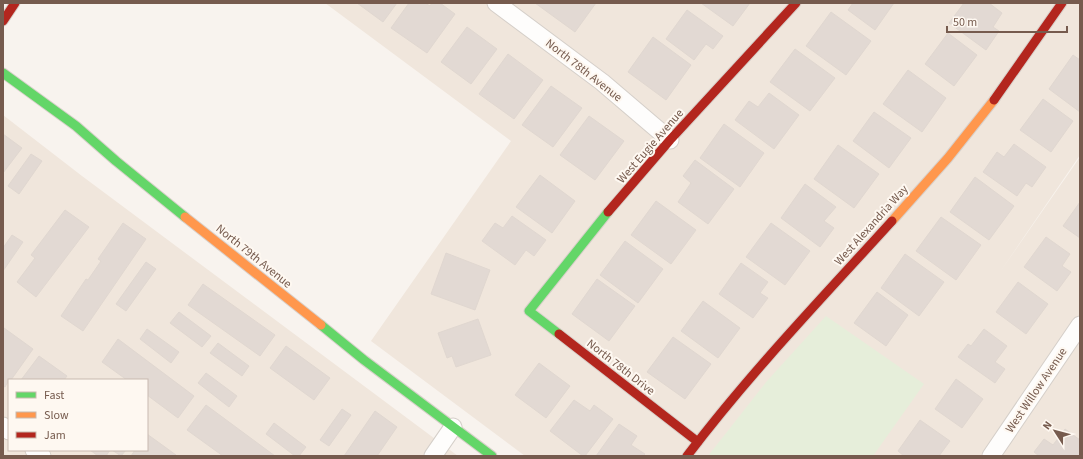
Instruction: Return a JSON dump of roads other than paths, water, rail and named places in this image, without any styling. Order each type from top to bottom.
[{"type":"street","points":[[3,21],[16,3]]},
{"type":"street","name":"North 78th Avenue","points":[[496,3],[602,82],[670,140]]},
{"type":"street","name":"West Eugie Avenue","points":[[529,311],[591,232],[670,140],[796,3]]},
{"type":"street","name":"West Alexandria Way","points":[[687,456],[743,386],[787,335],[948,158],[1012,77],[1062,3]]},
{"type":"street","name":"North 79th Avenue","points":[[3,72],[76,126],[116,161],[364,360],[492,456]]},
{"type":"street","name":"North 78th Drive","points":[[529,311],[698,442]]},
{"type":"street","name":"West Willow Avenue","points":[[991,456],[1080,325]]},
{"type":"street","points":[[433,456],[453,427]]}]
